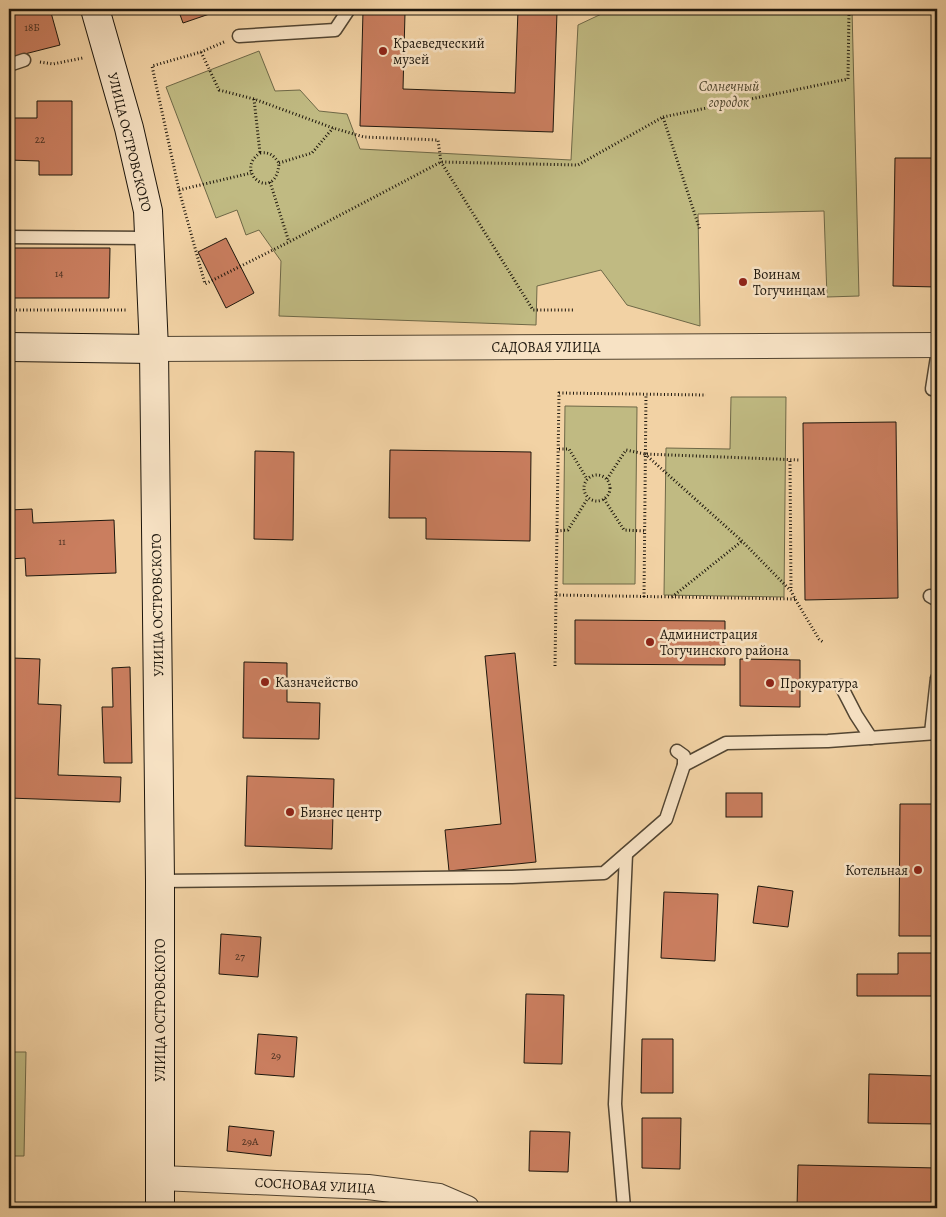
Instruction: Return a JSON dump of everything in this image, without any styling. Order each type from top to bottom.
[{"type":"street","name":"УЛИЦА ОСТРОВСКОГО","points":[[95,9],[132,138],[148,211],[154,349],[160,881],[160,1208]]},
{"type":"street","name":"САДОВАЯ УЛИЦА","points":[[154,349],[937,345]]},
{"type":"street","points":[[9,347],[154,349]]},
{"type":"street","name":"СОСНОВАЯ УЛИЦА","points":[[161,1178],[368,1187],[439,1196],[467,1208]]},
{"type":"lane","points":[[239,36],[335,30],[349,9]]},
{"type":"lane","points":[[9,65],[24,60]]},
{"type":"lane","points":[[9,237],[149,238]]},
{"type":"lane","points":[[932,389],[937,357]]},
{"type":"lane","points":[[684,765],[726,743],[871,738],[934,733],[937,678]]},
{"type":"lane","points":[[841,686],[871,738]]},
{"type":"lane","points":[[160,881],[512,877],[604,873],[666,819],[684,765],[684,756],[677,751]]},
{"type":"lane","points":[[624,1208],[615,1104],[626,854]]},
{"type":"path","points":[[239,36],[201,52],[152,66],[179,190],[205,284],[441,162],[578,165],[664,117],[848,79],[849,9]]},
{"type":"path","points":[[201,52],[219,90],[254,99],[364,137],[438,140],[441,162],[533,310],[573,310]]},
{"type":"path","points":[[24,60],[53,64],[84,58]]},
{"type":"path","points":[[254,99],[260,153]]},
{"type":"path","points":[[664,117],[700,230]]},
{"type":"path","points":[[279,162],[312,153],[334,128]]},
{"type":"path","points":[[260,153],[272,154],[279,162],[279,170],[276,177],[270,182],[262,183],[256,180],[252,173],[251,163],[260,153]]},
{"type":"path","points":[[179,190],[252,173]]},
{"type":"path","points":[[270,182],[289,242]]},
{"type":"path","points":[[9,310],[152,310]]},
{"type":"path","points":[[556,666],[560,393],[706,395]]},
{"type":"path","points":[[644,597],[646,394]]},
{"type":"path","points":[[559,449],[569,449],[588,479]]},
{"type":"path","points":[[607,480],[626,450],[645,454],[800,460]]},
{"type":"path","points":[[645,454],[742,541],[791,591]]},
{"type":"path","points":[[790,461],[791,591],[819,639],[823,642]]},
{"type":"path","points":[[599,475],[607,480],[610,492],[604,499],[596,501],[588,498],[584,491],[585,482],[588,479],[591,476],[599,475]]},
{"type":"path","points":[[558,531],[568,530],[588,498]]},
{"type":"path","points":[[604,499],[624,530],[644,531]]},
{"type":"path","points":[[671,597],[742,541]]},
{"type":"path","points":[[556,595],[794,599]]},
{"type":"green space","name":"Солнечный городок","points":[[612,9],[852,9],[859,296],[827,297],[824,211],[698,214],[700,326],[627,305],[601,270],[537,286],[536,325],[279,316],[281,261],[259,230],[246,235],[237,210],[216,218],[166,87],[259,51],[275,91],[300,90],[319,111],[347,114],[360,149],[571,160],[578,25]]},
{"type":"green space","points":[[731,397],[786,397],[784,597],[664,595],[666,448],[730,449]]},
{"type":"green space","points":[[565,406],[637,407],[635,584],[563,584]]},
{"type":"green space","points":[[9,1052],[26,1052],[24,1156],[9,1156]]},
{"type":"building","points":[[9,9],[50,9],[60,45],[9,58]]},
{"type":"building","points":[[178,9],[224,9],[183,23]]},
{"type":"building","name":"Краеведческий музей","points":[[518,10],[557,12],[553,132],[360,126],[363,11],[405,13],[403,89],[515,93]]},
{"type":"building","points":[[37,101],[72,101],[72,175],[39,175],[39,161],[9,160],[9,118],[37,118]]},
{"type":"building","points":[[895,158],[937,158],[937,287],[893,286]]},
{"type":"building","points":[[226,238],[254,293],[226,308],[198,252]]},
{"type":"building","points":[[9,248],[110,248],[109,298],[9,298]]},
{"type":"building","points":[[896,422],[898,598],[805,600],[803,423]]},
{"type":"building","points":[[390,450],[531,452],[530,541],[426,539],[426,518],[389,518]]},
{"type":"building","points":[[255,451],[294,452],[293,540],[254,539]]},
{"type":"building","points":[[935,457],[937,458],[937,524],[932,524]]},
{"type":"building","points":[[32,509],[33,523],[114,520],[116,573],[26,576],[25,558],[9,559],[9,510]]},
{"type":"building","name":"Администрация Тогучинского района","points":[[575,620],[725,621],[725,665],[575,664]]},
{"type":"building","points":[[515,653],[536,862],[449,871],[445,830],[501,824],[485,656]]},
{"type":"building","points":[[12,658],[40,659],[38,704],[61,705],[58,775],[121,777],[120,802],[9,798]]},
{"type":"building","name":"Прокуратура","points":[[740,659],[800,660],[800,707],[740,706]]},
{"type":"building","name":"Казначейство","points":[[244,662],[287,663],[287,702],[320,703],[319,739],[243,738]]},
{"type":"building","points":[[130,667],[132,763],[104,763],[102,707],[113,707],[112,668]]},
{"type":"building","name":"Бизнес центр","points":[[247,776],[334,779],[332,849],[245,846]]},
{"type":"building","points":[[726,793],[762,793],[762,817],[726,817]]},
{"type":"building","name":"Котельная","points":[[900,804],[937,804],[937,936],[899,936]]},
{"type":"building","points":[[758,886],[793,891],[788,927],[753,923]]},
{"type":"building","points":[[664,892],[718,894],[715,961],[661,958]]},
{"type":"building","points":[[221,934],[261,937],[258,977],[219,974]]},
{"type":"building","points":[[898,953],[937,953],[937,996],[857,996],[857,974],[898,974]]},
{"type":"building","points":[[526,994],[564,995],[562,1064],[524,1063]]},
{"type":"building","points":[[258,1034],[297,1037],[294,1077],[255,1074]]},
{"type":"building","points":[[642,1039],[673,1039],[673,1093],[641,1093]]},
{"type":"building","points":[[869,1074],[937,1076],[937,1124],[868,1123]]},
{"type":"building","points":[[642,1118],[681,1118],[680,1169],[642,1168]]},
{"type":"building","points":[[229,1126],[274,1131],[271,1156],[227,1151]]},
{"type":"building","points":[[530,1131],[570,1132],[568,1172],[529,1171]]},
{"type":"building","points":[[798,1165],[937,1168],[937,1208],[797,1208]]},
{"type":"place","name":"Краеведческий музей","points":[[383,51]]},
{"type":"place","name":"Воинам Тогучинцам","points":[[743,282]]},
{"type":"place","name":"Администрация Тогучинского района","points":[[650,642]]},
{"type":"place","name":"Казначейство","points":[[265,682]]},
{"type":"place","name":"Прокуратура","points":[[770,683]]},
{"type":"place","name":"Бизнес центр","points":[[290,812]]},
{"type":"place","name":"Котельная","points":[[918,870]]}]
